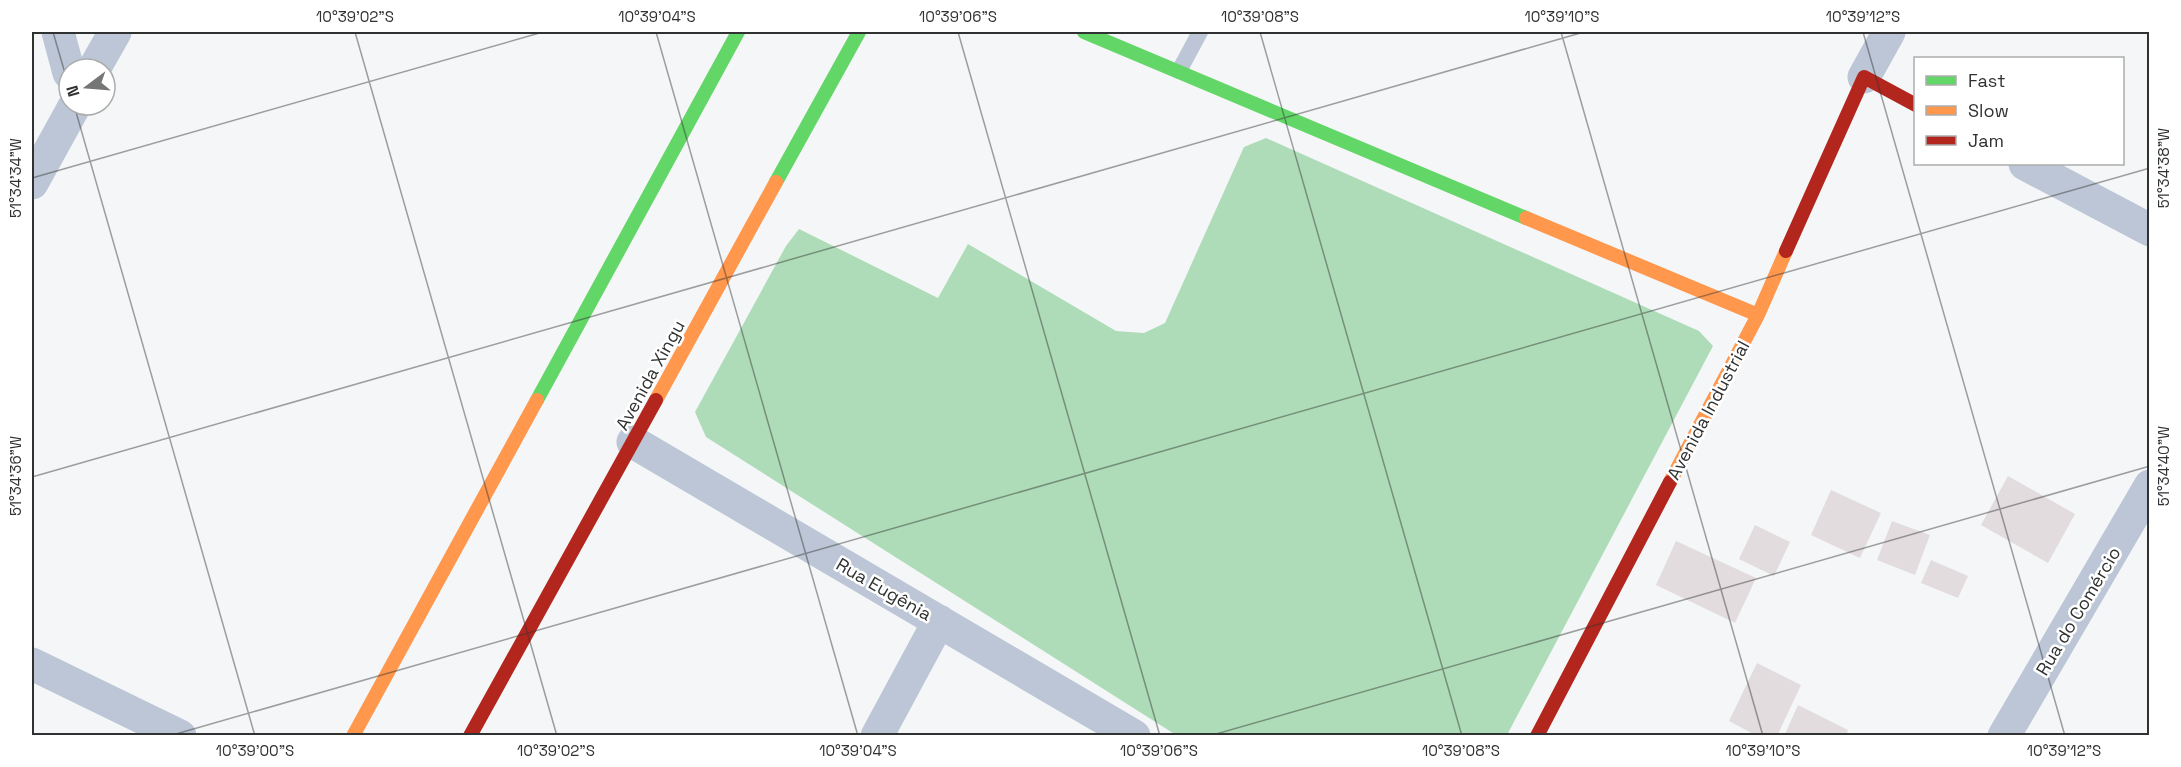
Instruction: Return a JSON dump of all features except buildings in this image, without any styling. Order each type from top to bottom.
[{"type":"main road","points":[[353,735],[738,32]]},
{"type":"main road","name":"Avenida Xingu","points":[[470,735],[859,32]]},
{"type":"main road","points":[[1084,32],[1758,315]]},
{"type":"main road","points":[[1864,77],[1914,104]]},
{"type":"main road","name":"Avenida Industrial","points":[[1537,735],[1758,315],[1864,77]]},
{"type":"street","points":[[58,32],[65,57]]},
{"type":"street","points":[[101,57],[115,32]]},
{"type":"street","name":"Avenida Industrial","points":[[1864,77],[1889,32]]},
{"type":"street","points":[[32,183],[68,117]]},
{"type":"street","points":[[2027,165],[2150,230]]},
{"type":"street","name":"Rua Eugênia","points":[[633,442],[1134,735]]},
{"type":"street","name":"Rua do Comércio","points":[[2004,735],[2150,486]]},
{"type":"street","points":[[877,735],[939,621]]},
{"type":"street","points":[[32,664],[180,735]]},
{"type":"lane","points":[[1179,71],[1200,32]]},
{"type":"green space","points":[[1266,138],[1699,331],[1713,346],[1507,735],[1176,735],[706,437],[695,412],[786,246],[799,229],[938,298],[968,244],[1116,331],[1144,333],[1165,323],[1244,147]]},
{"type":"traffic: fast","points":[[537,400],[738,32]]},
{"type":"traffic: fast","points":[[776,182],[859,32]]},
{"type":"traffic: fast","points":[[1084,32],[1526,218]]},
{"type":"traffic: slow","points":[[656,400],[776,182]]},
{"type":"traffic: slow","points":[[1526,218],[1758,315]]},
{"type":"traffic: slow","points":[[1670,482],[1758,315],[1786,251]]},
{"type":"traffic: slow","points":[[353,736],[537,400]]},
{"type":"traffic: jam","points":[[1786,251],[1864,77],[1914,104]]},
{"type":"traffic: jam","points":[[470,736],[656,400]]},
{"type":"traffic: jam","points":[[1537,736],[1670,482]]}]
